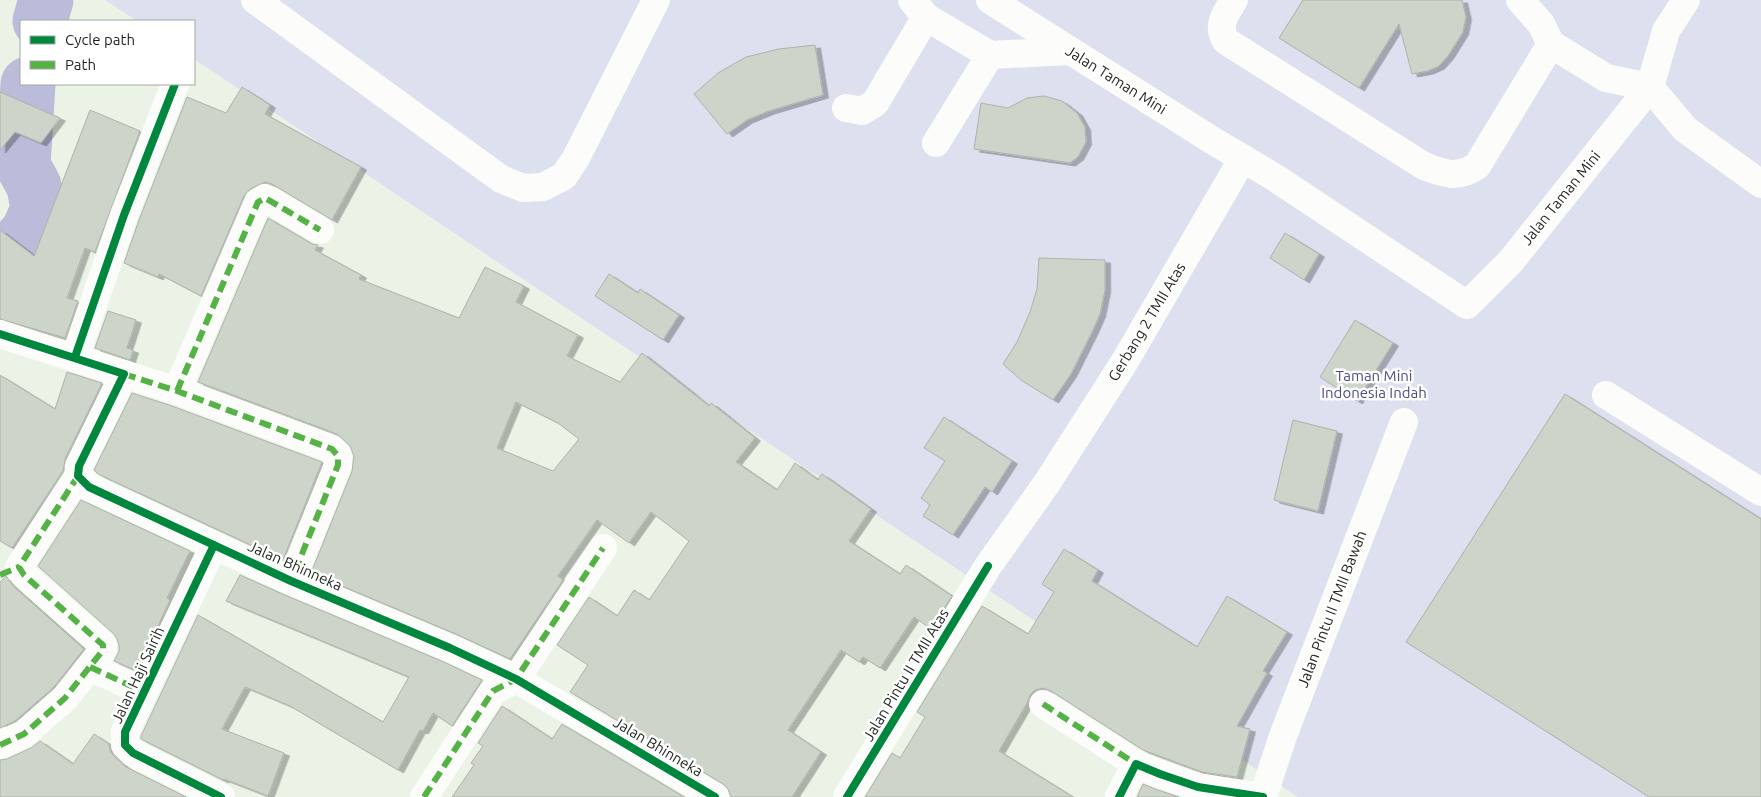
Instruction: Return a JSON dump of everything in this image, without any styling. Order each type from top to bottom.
[{"type":"street","points":[[255,0],[501,179],[523,188],[543,187],[564,176],[576,158],[656,0]]},
{"type":"street","name":"Jalan Taman Mini","points":[[990,0],[1243,158],[1467,305],[1511,261],[1650,87],[1666,30],[1686,0]]},
{"type":"street","points":[[1234,0],[1222,21],[1222,35],[1226,40],[1424,166],[1443,174],[1466,172],[1477,166],[1551,44]]},
{"type":"street","points":[[1520,0],[1541,24],[1551,44],[1606,78],[1650,87],[1685,128],[1761,184]]},
{"type":"street","points":[[846,108],[862,111],[875,103],[919,8],[990,55],[1070,51]]},
{"type":"street","points":[[936,143],[990,55]]},
{"type":"street","points":[[75,357],[124,215],[175,85]]},
{"type":"street","name":"Gerbang 2 TMII Atas","points":[[988,566],[1047,484],[1125,361],[1243,158]]},
{"type":"street","points":[[177,391],[258,202],[265,198],[320,230]]},
{"type":"street","points":[[0,334],[177,391],[332,449],[338,456],[338,465],[291,581]]},
{"type":"street","points":[[0,745],[24,734],[65,698],[104,650],[103,645],[24,575],[10,571],[78,476],[80,466],[124,374]]},
{"type":"street","points":[[1606,395],[1761,492]]},
{"type":"street","name":"Jalan Pintu II TMII Bawah","points":[[1263,797],[1283,736],[1404,422]]},
{"type":"street","name":"Jalan Bhinneka","points":[[78,476],[89,487],[291,581],[441,644],[516,678],[715,797]]},
{"type":"street","name":"Jalan Haji Sairih","points":[[214,545],[125,732],[125,745],[134,753],[221,797]]},
{"type":"street","points":[[424,797],[493,691],[516,678],[603,548]]},
{"type":"street","name":"Jalan Pintu II TMII Atas","points":[[847,797],[988,566]]},
{"type":"street","points":[[90,666],[144,692]]},
{"type":"street","points":[[1043,704],[1136,764],[1198,787],[1263,797]]},
{"type":"street","points":[[1119,797],[1136,764]]},
{"type":"green space","name":"Taman Mini Indonesia Indah","points":[[105,0],[1761,0],[1761,797],[1298,797],[195,60],[195,20],[135,20]]},
{"type":"building","points":[[1303,0],[1462,0],[1466,17],[1463,32],[1448,56],[1439,66],[1428,71],[1412,74],[1399,24],[1359,88],[1279,38]]},
{"type":"building","points":[[815,45],[823,95],[769,111],[747,120],[727,134],[694,94],[718,73],[746,57],[779,49]]},
{"type":"building","points":[[242,87],[270,105],[265,114],[361,167],[332,220],[272,184],[265,182],[250,189],[244,196],[201,296],[159,274],[158,277],[124,263],[187,97],[226,113]]},
{"type":"building","points":[[0,92],[60,118],[41,143],[15,132],[0,150]]},
{"type":"building","points":[[1044,96],[1062,101],[1077,113],[1085,127],[1086,142],[1078,157],[1070,163],[974,149],[981,103],[1008,108],[1027,98]]},
{"type":"building","points":[[90,110],[140,131],[95,252],[85,248],[67,298],[78,301],[65,338],[0,319],[0,230],[34,256]]},
{"type":"building","points":[[268,218],[312,244],[318,245],[315,250],[361,275],[359,279],[459,318],[485,267],[524,286],[516,302],[578,335],[567,356],[620,382],[642,353],[709,406],[711,403],[755,438],[736,462],[777,490],[795,463],[818,480],[822,474],[871,509],[849,541],[900,574],[906,565],[952,596],[931,629],[914,617],[880,668],[863,657],[859,662],[841,650],[788,730],[821,752],[792,797],[731,797],[728,789],[723,784],[570,692],[588,665],[557,645],[589,597],[617,616],[634,590],[649,600],[689,541],[651,512],[629,543],[597,520],[558,576],[563,580],[510,659],[456,634],[311,573],[352,471],[354,456],[350,446],[337,434],[198,382]],"holes":[[[516,402],[558,423],[579,439],[553,471],[497,448]]]},
{"type":"building","points":[[1285,233],[1319,254],[1304,280],[1270,258]]},
{"type":"building","points":[[1039,258],[1105,260],[1105,290],[1100,314],[1071,374],[1053,400],[1021,380],[1003,364],[1017,342],[1030,312],[1037,289]]},
{"type":"building","points":[[609,274],[638,293],[640,289],[679,315],[663,340],[595,296]]},
{"type":"building","points":[[108,311],[136,320],[127,348],[133,350],[130,360],[95,348]]},
{"type":"building","points":[[1355,320],[1393,343],[1357,401],[1320,377]]},
{"type":"building","points":[[67,372],[102,383],[65,459],[63,471],[12,548],[0,541],[0,375],[55,409]]},
{"type":"building","points":[[132,393],[322,462],[283,560],[98,474],[94,470]]},
{"type":"building","points":[[1565,394],[1761,519],[1761,797],[1649,797],[1406,642]]},
{"type":"building","points":[[944,417],[1012,461],[992,492],[985,487],[953,535],[923,516],[930,505],[921,498],[945,461],[924,448]]},
{"type":"building","points":[[1293,420],[1337,431],[1318,511],[1274,500]]},
{"type":"building","points":[[81,500],[190,551],[167,598],[170,600],[137,671],[114,661],[119,651],[119,645],[114,634],[38,566]]},
{"type":"building","points":[[1064,549],[1098,570],[1092,581],[1197,647],[1227,596],[1287,632],[1263,671],[1267,673],[1237,726],[1250,729],[1237,777],[1202,772],[1143,750],[1051,691],[1043,688],[1035,690],[1030,695],[999,751],[1073,797],[865,797],[892,753],[900,758],[925,717],[917,712],[982,606],[1028,634],[1054,592],[1042,584]]},
{"type":"building","points":[[240,575],[482,680],[452,726],[433,713],[423,731],[420,730],[398,770],[290,706],[245,687],[222,729],[284,753],[268,796],[223,780],[141,739],[198,615],[383,722],[409,677],[226,601]]},
{"type":"building","points":[[6,576],[14,587],[84,649],[54,687],[15,721],[0,728],[0,582]]},
{"type":"building","points":[[502,706],[552,739],[562,724],[684,797],[452,797],[474,765],[471,763],[483,746],[478,743]]},
{"type":"building","points":[[94,734],[109,744],[110,751],[126,767],[186,797],[0,797],[0,760],[7,759],[31,748],[40,741],[73,764]]},
{"type":"building","points":[[1143,784],[1155,789],[1179,797],[1137,797]]},
{"type":"waterway","points":[[40,20],[46,0]]},
{"type":"waterway","points":[[0,262],[28,232],[38,209],[34,186],[23,166],[28,85]]},
{"type":"marked path","points":[[177,391],[258,202],[265,198],[320,230]]},
{"type":"marked path","points":[[124,374],[177,391],[332,449],[338,456],[338,465],[291,581]]},
{"type":"marked path","points":[[0,745],[24,734],[65,698],[103,650],[103,645],[24,575],[19,567],[78,476]]},
{"type":"marked path","points":[[424,797],[493,691],[516,679],[603,548]]},
{"type":"marked path","points":[[0,575],[19,567]]},
{"type":"marked path","points":[[90,667],[144,692]]},
{"type":"marked path","points":[[1043,704],[1136,764]]},
{"type":"cycle path","points":[[75,357],[124,215],[175,85]]},
{"type":"cycle path","points":[[0,334],[124,374],[79,466],[78,476],[89,487],[291,581],[450,648],[516,679],[715,797]]},
{"type":"cycle path","points":[[214,545],[125,732],[125,745],[133,753],[221,797]]},
{"type":"cycle path","points":[[847,797],[988,566]]},
{"type":"cycle path","points":[[1119,797],[1136,764],[1198,787],[1263,797]]}]
